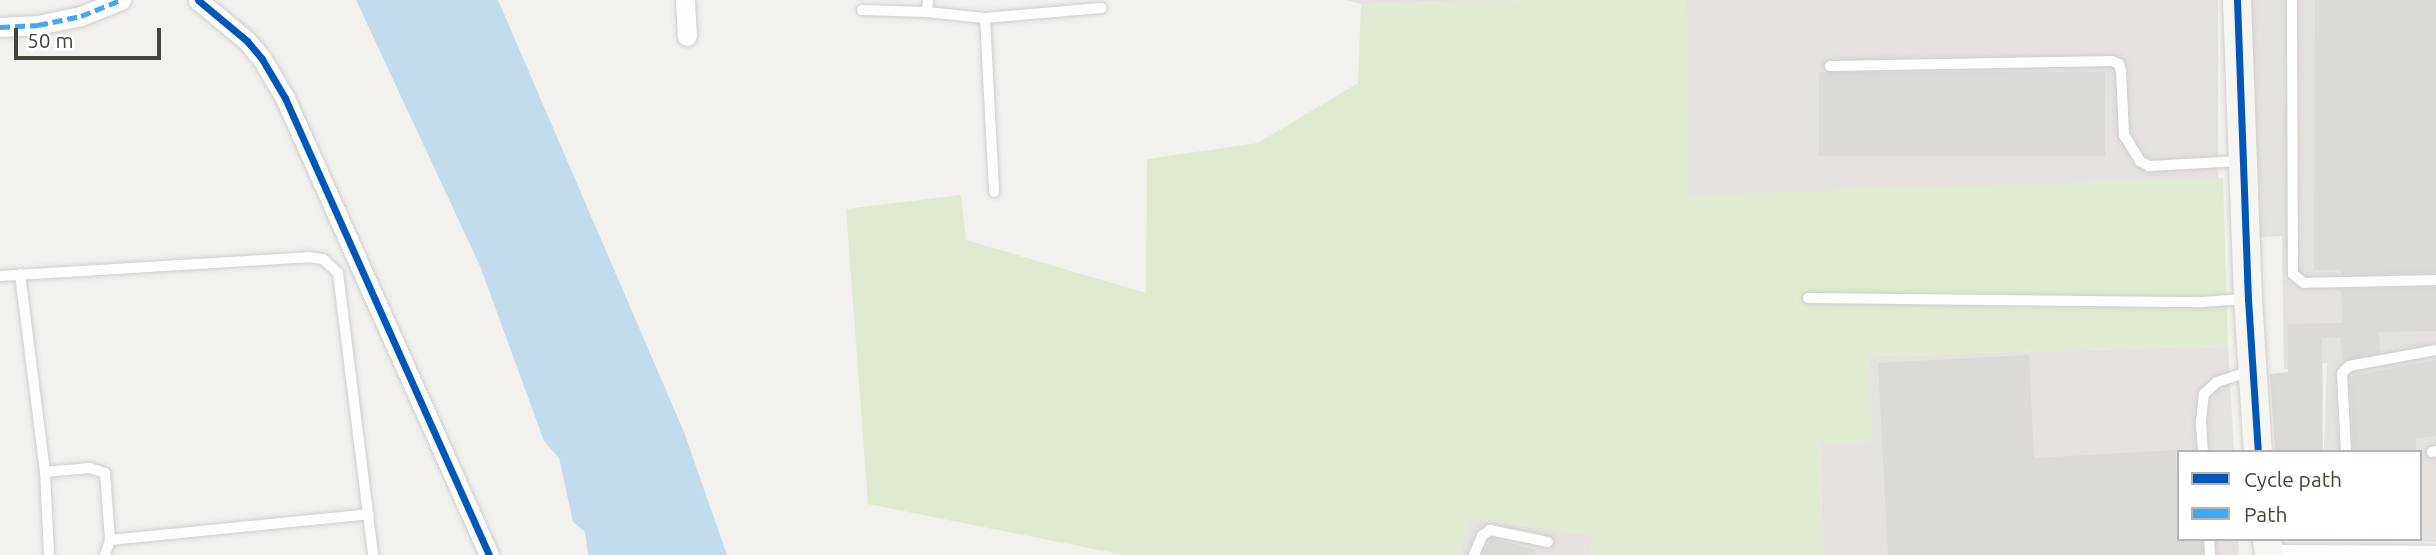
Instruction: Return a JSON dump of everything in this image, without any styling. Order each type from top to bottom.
[{"type":"street","points":[[0,27],[38,25],[81,16],[121,0]]},
{"type":"street","points":[[198,0],[247,41],[262,59],[285,98],[489,555]]},
{"type":"street","points":[[685,0],[687,36]]},
{"type":"street","points":[[2237,0],[2251,370],[2258,450]]},
{"type":"lane","points":[[927,12],[928,0]]},
{"type":"lane","points":[[2292,0],[2293,274],[2304,283],[2436,281]]},
{"type":"lane","points":[[862,10],[927,12],[985,18],[1102,8]]},
{"type":"lane","points":[[985,18],[995,192]]},
{"type":"lane","points":[[1830,66],[2112,61],[2119,64],[2121,71],[2124,135],[2140,161],[2149,166],[2244,161]]},
{"type":"lane","points":[[0,276],[308,257],[323,259],[338,273],[373,555]]},
{"type":"lane","points":[[20,274],[45,472],[49,555]]},
{"type":"lane","points":[[1808,298],[2202,302],[2248,299]]},
{"type":"lane","points":[[2346,450],[2342,373],[2349,366],[2436,350]]},
{"type":"lane","points":[[2203,450],[2201,421],[2204,394],[2217,382],[2251,370]]},
{"type":"lane","points":[[45,472],[90,468],[105,473],[110,540],[105,555]]},
{"type":"lane","points":[[110,540],[369,514]]},
{"type":"lane","points":[[1474,555],[1482,536],[1490,530],[1548,542]]},
{"type":"lane","points":[[2268,548],[2436,551]]},
{"type":"shaded area","points":[[1346,0],[1535,0],[1361,4]]},
{"type":"shaded area","points":[[1687,0],[2218,0],[2218,195],[1687,195]]},
{"type":"shaded area","points":[[2249,0],[2436,0],[2436,542],[2410,541],[2422,541],[2422,450],[2324,450],[2327,363],[2284,369],[2282,236],[2254,237]]},
{"type":"shaded area","points":[[2228,346],[2234,450],[2177,450],[2177,541],[2238,541],[2239,555],[1823,555],[1820,442],[1871,441],[1870,356]]},
{"type":"shaded area","points":[[1470,518],[1593,535],[1590,555],[1460,555]]},
{"type":"green space","points":[[1687,0],[1689,195],[2223,178],[2228,346],[1870,356],[1871,442],[1820,443],[1823,555],[1590,555],[1593,535],[1471,518],[1460,555],[1124,555],[868,504],[846,209],[961,195],[966,240],[1146,293],[1147,159],[1258,143],[1358,83],[1361,4]]},
{"type":"water","points":[[356,0],[498,0],[684,432],[727,555],[588,555],[585,532],[573,522],[559,458],[544,441],[480,266]]},
{"type":"building","points":[[2315,0],[2436,0],[2436,273],[2341,275],[2341,270],[2314,270]]},
{"type":"building","points":[[1819,72],[2105,72],[2105,156],[1819,156]]},
{"type":"building","points":[[2436,287],[2436,331],[2379,332],[2380,353],[2343,362],[2340,337],[2322,338],[2323,450],[2275,450],[2270,374],[2288,372],[2288,324],[2343,323],[2341,290]]},
{"type":"building","points":[[2029,355],[2034,458],[2176,450],[2177,541],[2202,541],[2203,555],[1888,555],[1878,363]]},
{"type":"building","points":[[2436,360],[2436,436],[2415,439],[2417,450],[2354,450],[2350,376]]},
{"type":"building","points":[[1492,538],[1536,550],[1535,555],[1482,555]]},
{"type":"marked path","points":[[0,27],[38,25],[81,16],[121,0]]},
{"type":"cycle path","points":[[198,0],[247,41],[262,59],[285,98],[489,555]]},
{"type":"cycle path","points":[[2237,0],[2248,299],[2258,450]]}]
